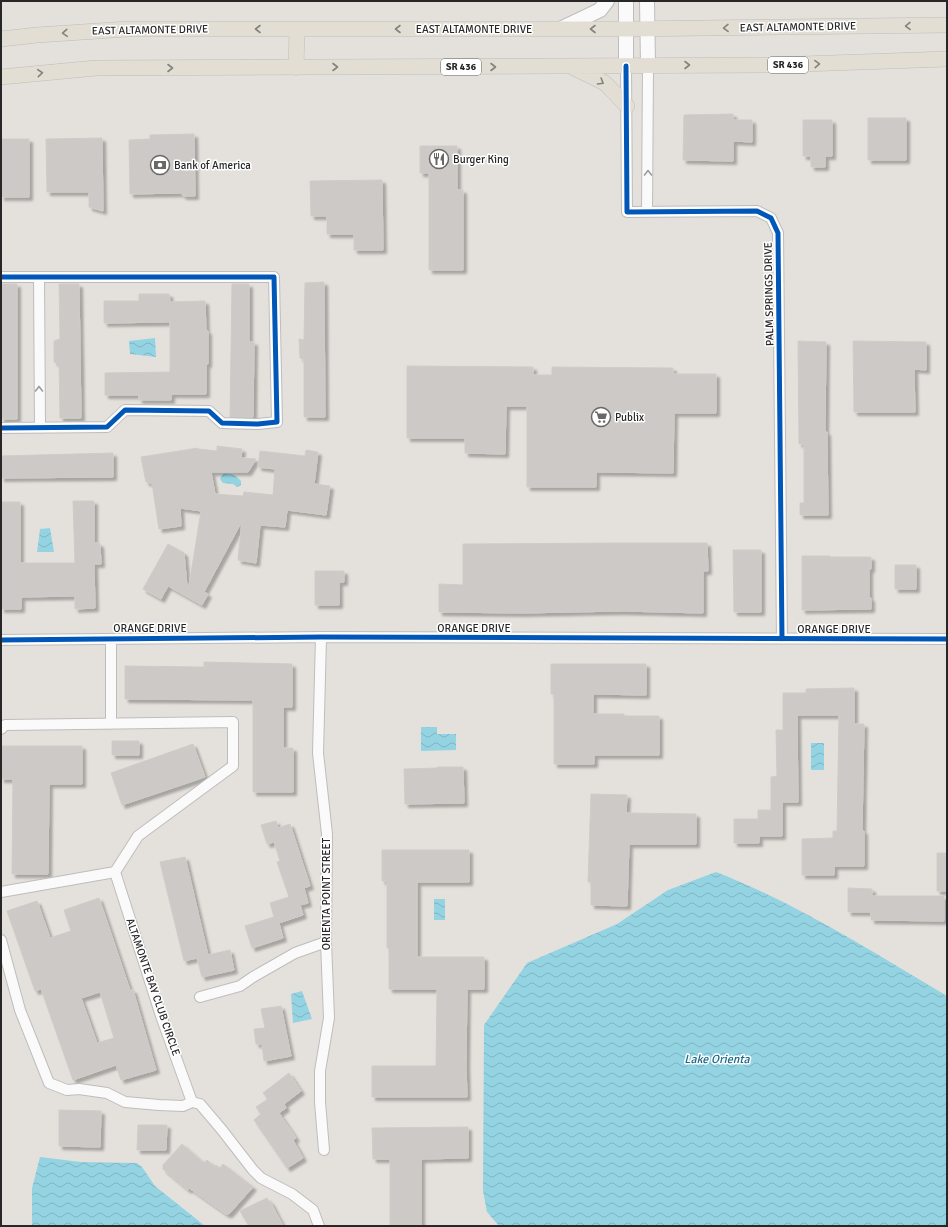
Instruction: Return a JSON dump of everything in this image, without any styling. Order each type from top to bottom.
[{"type":"main road","points":[[560,29],[600,10],[607,1]]},
{"type":"main road","name":"PALM SPRINGS DRIVE","points":[[626,1],[626,66]]},
{"type":"main road","points":[[647,1],[648,66]]},
{"type":"main road","name":"EAST ALTAMONTE DRIVE","points":[[1,39],[128,29],[647,29],[947,25]]},
{"type":"main road","points":[[296,68],[297,29]]},
{"type":"main road","name":"SR 436","points":[[1,77],[96,68],[774,65],[947,59]]},
{"type":"main road","points":[[570,66],[605,82],[627,106]]},
{"type":"street","name":"PALM SPRINGS DRIVE","points":[[626,66],[627,212],[756,211],[772,218],[778,233],[782,639]]},
{"type":"street","points":[[647,212],[648,66]]},
{"type":"street","points":[[1,277],[274,277],[277,422],[258,424],[222,423],[209,412],[125,410],[107,427],[1,428]]},
{"type":"street","points":[[39,277],[40,428]]},
{"type":"street","name":"ORANGE DRIVE","points":[[1,640],[321,637],[947,639]]},
{"type":"street","name":"ORIENTA POINT STREET","points":[[321,637],[318,753],[326,834],[326,942],[329,1018],[320,1071],[320,1102],[324,1150]]},
{"type":"street","points":[[111,639],[111,724]]},
{"type":"street","points":[[1,729],[5,725],[233,722],[233,766],[138,836],[115,872],[1,892]]},
{"type":"street","name":"ALTAMONTE BAY CLUB CIRCLE","points":[[115,872],[161,1016],[192,1102]]},
{"type":"street","points":[[1,940],[20,1010],[50,1083],[67,1090],[79,1089],[107,1093],[125,1102],[183,1106],[192,1102],[200,1104],[253,1170],[261,1178],[292,1194],[313,1210],[319,1226]]},
{"type":"street","points":[[200,997],[240,986],[295,953],[326,942]]},
{"type":"water","points":[[155,338],[156,357],[130,354],[129,341]]},
{"type":"water","points":[[223,474],[235,476],[241,481],[241,485],[237,487],[233,484],[223,483],[220,479]]},
{"type":"water","points":[[50,528],[54,552],[37,552],[40,529]]},
{"type":"water","points":[[421,727],[437,727],[437,734],[456,734],[456,750],[421,751]]},
{"type":"water","points":[[811,743],[824,743],[824,770],[811,770]]},
{"type":"water","name":"Lake Orienta","points":[[716,872],[746,884],[805,913],[947,996],[947,1226],[499,1226],[487,1212],[483,1191],[484,1025],[527,963],[617,924],[668,890]]},
{"type":"water","points":[[434,899],[445,899],[445,920],[434,920]]},
{"type":"water","points":[[302,991],[312,1019],[293,1023],[291,994]]},
{"type":"water","points":[[40,1157],[81,1162],[137,1163],[142,1167],[155,1186],[205,1226],[32,1226],[32,1188]]},
{"type":"building","points":[[733,114],[733,120],[752,120],[752,142],[733,141],[733,161],[683,160],[684,115]]},
{"type":"building","points":[[868,118],[906,118],[906,160],[868,160]]},
{"type":"building","points":[[803,120],[832,120],[832,156],[825,156],[825,167],[811,167],[811,156],[803,156]]},
{"type":"building","points":[[194,134],[195,196],[183,196],[181,193],[130,194],[129,140],[150,139],[150,135]]},
{"type":"building","points":[[102,138],[103,211],[89,207],[89,192],[47,192],[46,139]]},
{"type":"building","points":[[1,139],[29,139],[29,197],[1,197]]},
{"type":"building","points":[[420,146],[457,146],[457,190],[463,190],[463,270],[429,270],[429,173],[420,173]]},
{"type":"building","points":[[382,180],[383,250],[354,250],[354,234],[327,234],[327,216],[311,216],[310,181]]},
{"type":"building","points":[[324,282],[325,417],[304,417],[304,359],[300,358],[299,339],[304,340],[305,283]]},
{"type":"building","points":[[1,284],[17,284],[17,419],[1,419]]},
{"type":"building","points":[[59,284],[79,284],[81,418],[60,418],[59,363],[54,362],[54,341],[60,339]]},
{"type":"building","points":[[232,284],[249,284],[249,342],[254,342],[253,417],[230,417]]},
{"type":"building","points":[[139,294],[169,294],[170,302],[205,301],[206,331],[208,331],[206,394],[171,394],[171,400],[139,400],[139,395],[105,395],[105,373],[170,372],[170,322],[104,323],[104,301],[139,301]]},
{"type":"building","points":[[798,341],[826,342],[825,432],[827,432],[828,515],[800,515],[800,503],[804,503],[804,444],[799,444]]},
{"type":"building","points":[[853,341],[926,342],[926,370],[914,369],[915,412],[854,412]]},
{"type":"building","points":[[407,366],[533,367],[533,375],[552,375],[552,367],[673,368],[673,374],[716,374],[716,413],[674,413],[673,473],[596,472],[596,487],[527,487],[527,406],[506,406],[505,454],[465,453],[465,438],[407,438]]},
{"type":"building","points":[[217,446],[242,449],[241,458],[256,459],[248,472],[211,472],[215,494],[243,496],[244,492],[273,495],[275,469],[258,467],[260,451],[305,456],[306,450],[318,452],[314,484],[330,486],[326,515],[287,510],[285,527],[260,525],[256,563],[238,560],[242,521],[204,592],[208,594],[202,605],[168,586],[161,599],[143,589],[168,544],[184,553],[187,586],[189,586],[201,511],[180,508],[181,526],[159,529],[152,483],[146,482],[141,457],[198,448],[217,451]]},
{"type":"building","points":[[113,453],[113,477],[1,478],[1,456]]},
{"type":"building","points":[[73,501],[94,501],[94,542],[100,544],[101,564],[94,564],[95,608],[75,609],[75,596],[21,597],[21,609],[1,609],[1,502],[20,502],[20,563],[75,563]]},
{"type":"building","points":[[707,543],[708,571],[703,571],[703,613],[621,611],[521,613],[439,612],[439,584],[463,585],[463,544]]},
{"type":"building","points":[[733,550],[761,550],[761,612],[734,612]]},
{"type":"building","points":[[802,556],[871,557],[871,569],[869,569],[869,598],[871,598],[871,609],[802,610]]},
{"type":"building","points":[[895,565],[916,565],[916,589],[895,589]]},
{"type":"building","points":[[315,571],[344,571],[344,582],[339,582],[339,605],[315,605]]},
{"type":"building","points":[[204,662],[292,664],[292,707],[283,707],[283,748],[293,748],[293,792],[253,792],[253,700],[125,699],[125,666],[204,667]]},
{"type":"building","points":[[551,664],[646,664],[646,695],[593,694],[593,714],[659,716],[659,755],[594,755],[594,764],[554,764],[554,694],[551,694]]},
{"type":"building","points":[[854,688],[854,724],[864,724],[862,831],[864,831],[864,866],[834,866],[834,875],[802,875],[802,839],[833,838],[833,831],[837,831],[839,715],[797,715],[798,802],[782,802],[782,836],[759,836],[759,843],[734,843],[734,819],[758,819],[758,810],[771,810],[771,777],[777,776],[776,730],[783,730],[783,693],[806,693],[806,689]]},
{"type":"building","points":[[112,741],[139,741],[139,755],[112,755]]},
{"type":"building","points":[[193,744],[205,777],[122,805],[111,773]]},
{"type":"building","points":[[1,746],[82,746],[82,784],[49,784],[48,874],[12,874],[13,779],[1,779]]},
{"type":"building","points":[[463,767],[464,803],[405,804],[404,769]]},
{"type":"building","points":[[591,794],[627,795],[626,813],[696,814],[696,844],[629,844],[627,906],[591,905],[591,882],[588,882]]},
{"type":"building","points":[[276,821],[278,828],[290,824],[310,886],[304,888],[308,903],[300,905],[303,915],[279,923],[283,938],[252,948],[245,926],[274,917],[270,903],[289,897],[277,862],[280,861],[274,842],[267,844],[261,825]]},
{"type":"building","points":[[382,850],[469,850],[469,882],[417,882],[417,957],[484,957],[484,989],[467,989],[467,1097],[372,1097],[372,1066],[436,1066],[437,989],[389,989],[389,948],[387,948],[387,881],[382,881]]},
{"type":"building","points":[[937,853],[947,853],[947,891],[937,891]]},
{"type":"building","points":[[185,857],[208,955],[230,950],[234,970],[202,977],[197,958],[184,961],[160,862]]},
{"type":"building","points":[[848,888],[872,889],[872,896],[944,896],[944,921],[871,920],[871,912],[848,912]]},
{"type":"building","points":[[99,898],[130,990],[133,990],[156,1070],[121,1080],[116,1065],[73,1080],[41,989],[35,991],[7,911],[37,901],[50,938],[71,931],[64,910]],"holes":[[[100,992],[114,1038],[97,1043],[81,998]]]},
{"type":"building","points":[[281,1006],[291,1056],[264,1061],[262,1044],[256,1044],[254,1029],[265,1028],[261,1009]]},
{"type":"building","points":[[289,1073],[301,1091],[284,1104],[286,1108],[279,1113],[296,1138],[293,1140],[303,1158],[287,1168],[254,1120],[261,1114],[256,1107],[268,1099],[263,1093]]},
{"type":"building","points":[[59,1110],[101,1111],[100,1147],[59,1146]]},
{"type":"building","points":[[138,1125],[167,1125],[166,1150],[137,1150]]},
{"type":"building","points":[[468,1127],[468,1158],[421,1159],[421,1226],[390,1226],[390,1159],[373,1159],[372,1128]]},
{"type":"building","points":[[182,1144],[204,1163],[207,1160],[215,1167],[216,1165],[220,1168],[223,1164],[253,1187],[229,1214],[226,1214],[189,1188],[188,1190],[163,1169],[163,1165]]},
{"type":"building","points":[[267,1198],[283,1226],[249,1226],[240,1211]]},
{"type":"cycle path","points":[[626,66],[627,212],[757,211],[771,218],[778,233],[782,639]]},
{"type":"cycle path","points":[[1,277],[274,277],[277,422],[258,424],[222,423],[209,411],[125,410],[107,427],[1,428]]},
{"type":"cycle path","points":[[1,640],[321,637],[947,639]]},
{"type":"place","name":"Burger King","points":[[439,159]]},
{"type":"place","name":"Bank of America","points":[[160,165]]},
{"type":"place","name":"Publix","points":[[601,417]]}]
